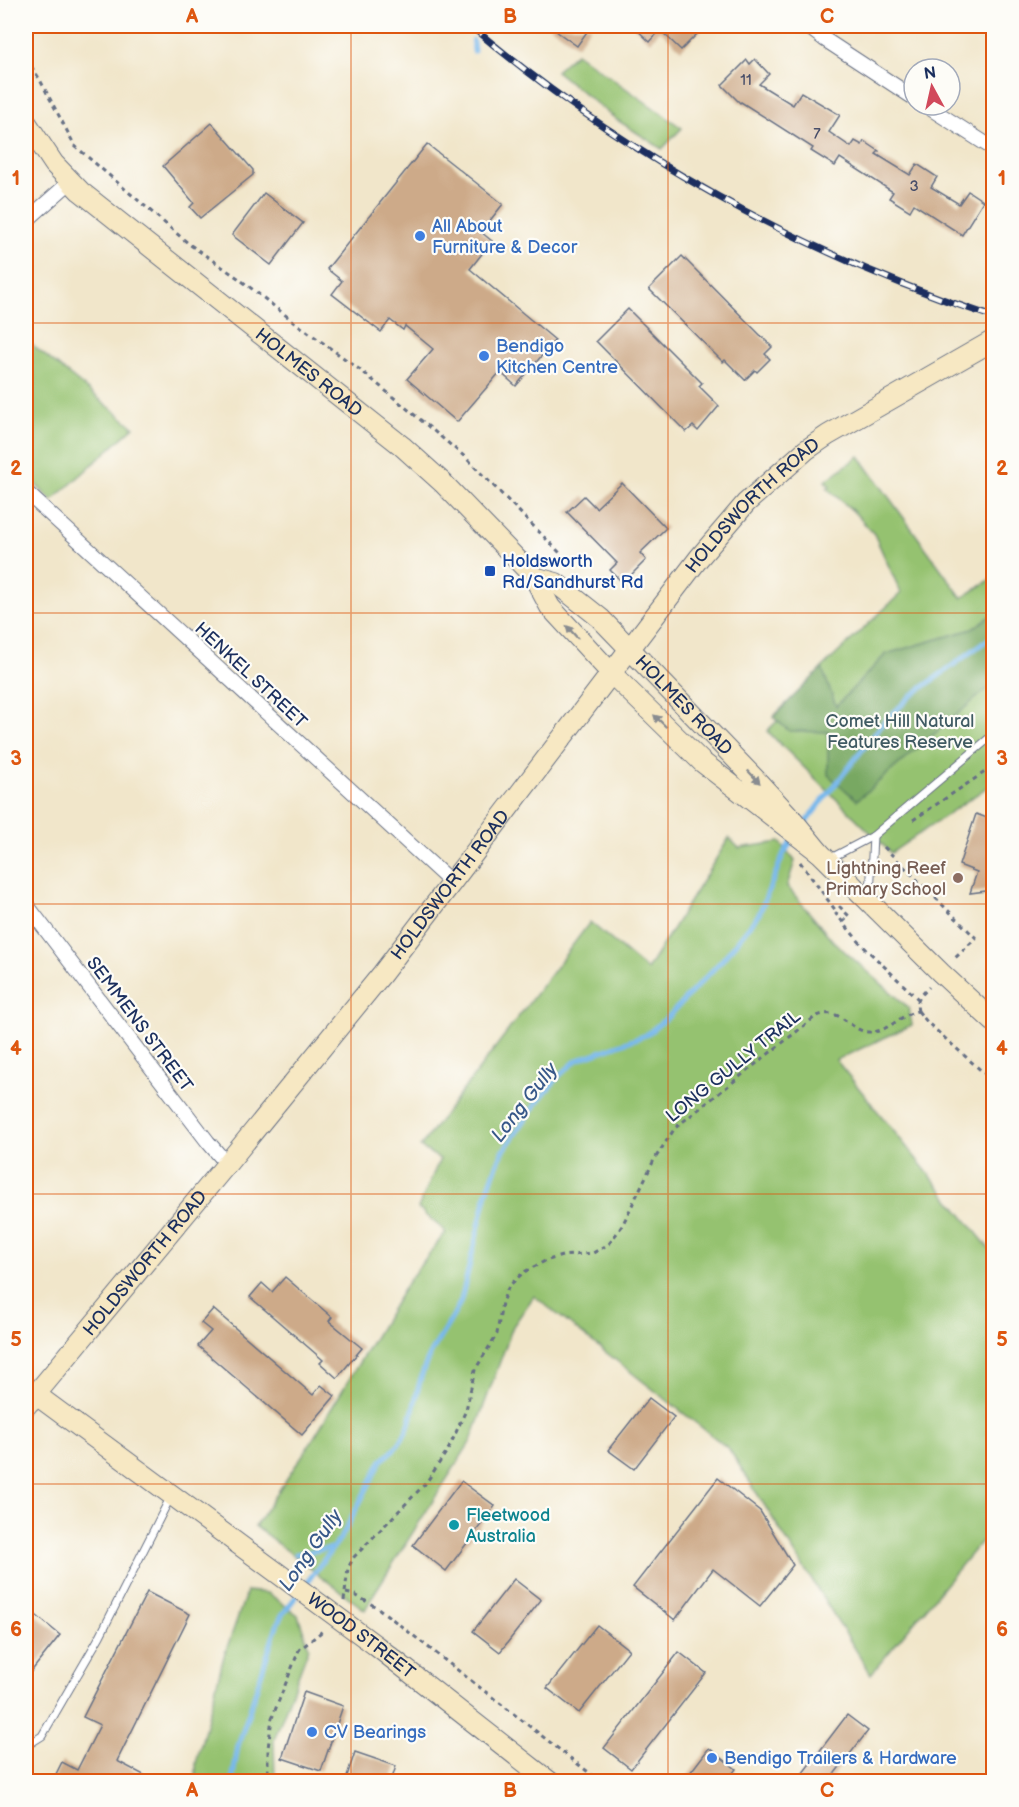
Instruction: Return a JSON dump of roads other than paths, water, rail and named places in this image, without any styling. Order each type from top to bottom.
[{"type":"main road","name":"HOLMES ROAD","points":[[26,122],[54,164],[70,182],[416,458],[444,483],[534,577],[550,607],[612,674],[702,762],[823,856],[993,1022]]},
{"type":"main road","name":"HOLDSWORTH ROAD","points":[[29,1395],[227,1164],[326,1043],[453,884],[706,550],[746,503],[806,450],[828,435],[993,340]]},
{"type":"main road","name":"HOLDSWORTH ROAD","points":[[898,396],[993,355]]},
{"type":"main road","name":"HOLMES ROAD","points":[[534,577],[556,583],[600,618],[797,836]]},
{"type":"main road","name":"WOOD STREET","points":[[29,1395],[172,1495],[310,1597],[550,1782]]},
{"type":"street","points":[[807,26],[902,90]]},
{"type":"street","points":[[944,117],[993,149]]},
{"type":"street","points":[[26,221],[70,182]]},
{"type":"street","name":"HENKEL STREET","points":[[26,492],[453,884]]},
{"type":"street","name":"SEMMENS STREET","points":[[26,904],[227,1164]]},
{"type":"lane","points":[[823,856],[873,836],[993,734]]},
{"type":"lane","points":[[870,903],[873,836]]},
{"type":"lane","points":[[26,1746],[42,1736],[100,1636],[172,1495]]},
{"type":"waterway","points":[[473,40],[474,51]]},
{"type":"waterway","name":"Long Gully","points":[[803,826],[884,722],[911,696],[994,635]]},
{"type":"waterway","name":"Long Gully","points":[[232,1782],[238,1746],[277,1625],[282,1615],[342,1536],[382,1460],[394,1450],[408,1427],[427,1361],[461,1300],[487,1192],[502,1153],[538,1101],[560,1075],[577,1060],[646,1035],[669,1016],[723,959],[759,914],[784,853],[794,838]]},
{"type":"waterway","points":[[296,1554],[331,1548]]},
{"type":"railway","points":[[471,26],[529,73],[590,117],[718,197],[854,264],[994,317]]},
{"type":"place","name":"All About Furniture & Decor","points":[[420,236]]},
{"type":"place","name":"Bendigo Kitchen Centre","points":[[484,356]]},
{"type":"place","name":"Holdsworth Rd/Sandhurst Rd","points":[[490,571]]},
{"type":"place","name":"Lightning Reef Primary School","points":[[958,878]]},
{"type":"place","name":"Fleetwood Australia","points":[[454,1525]]},
{"type":"place","name":"CV Bearings","points":[[312,1732]]},
{"type":"place","name":"Bendigo Trailers & Hardware","points":[[712,1758]]},
{"type":"park label","name":"Comet Hill Natural Features Reserve","points":[[900,731]]}]
